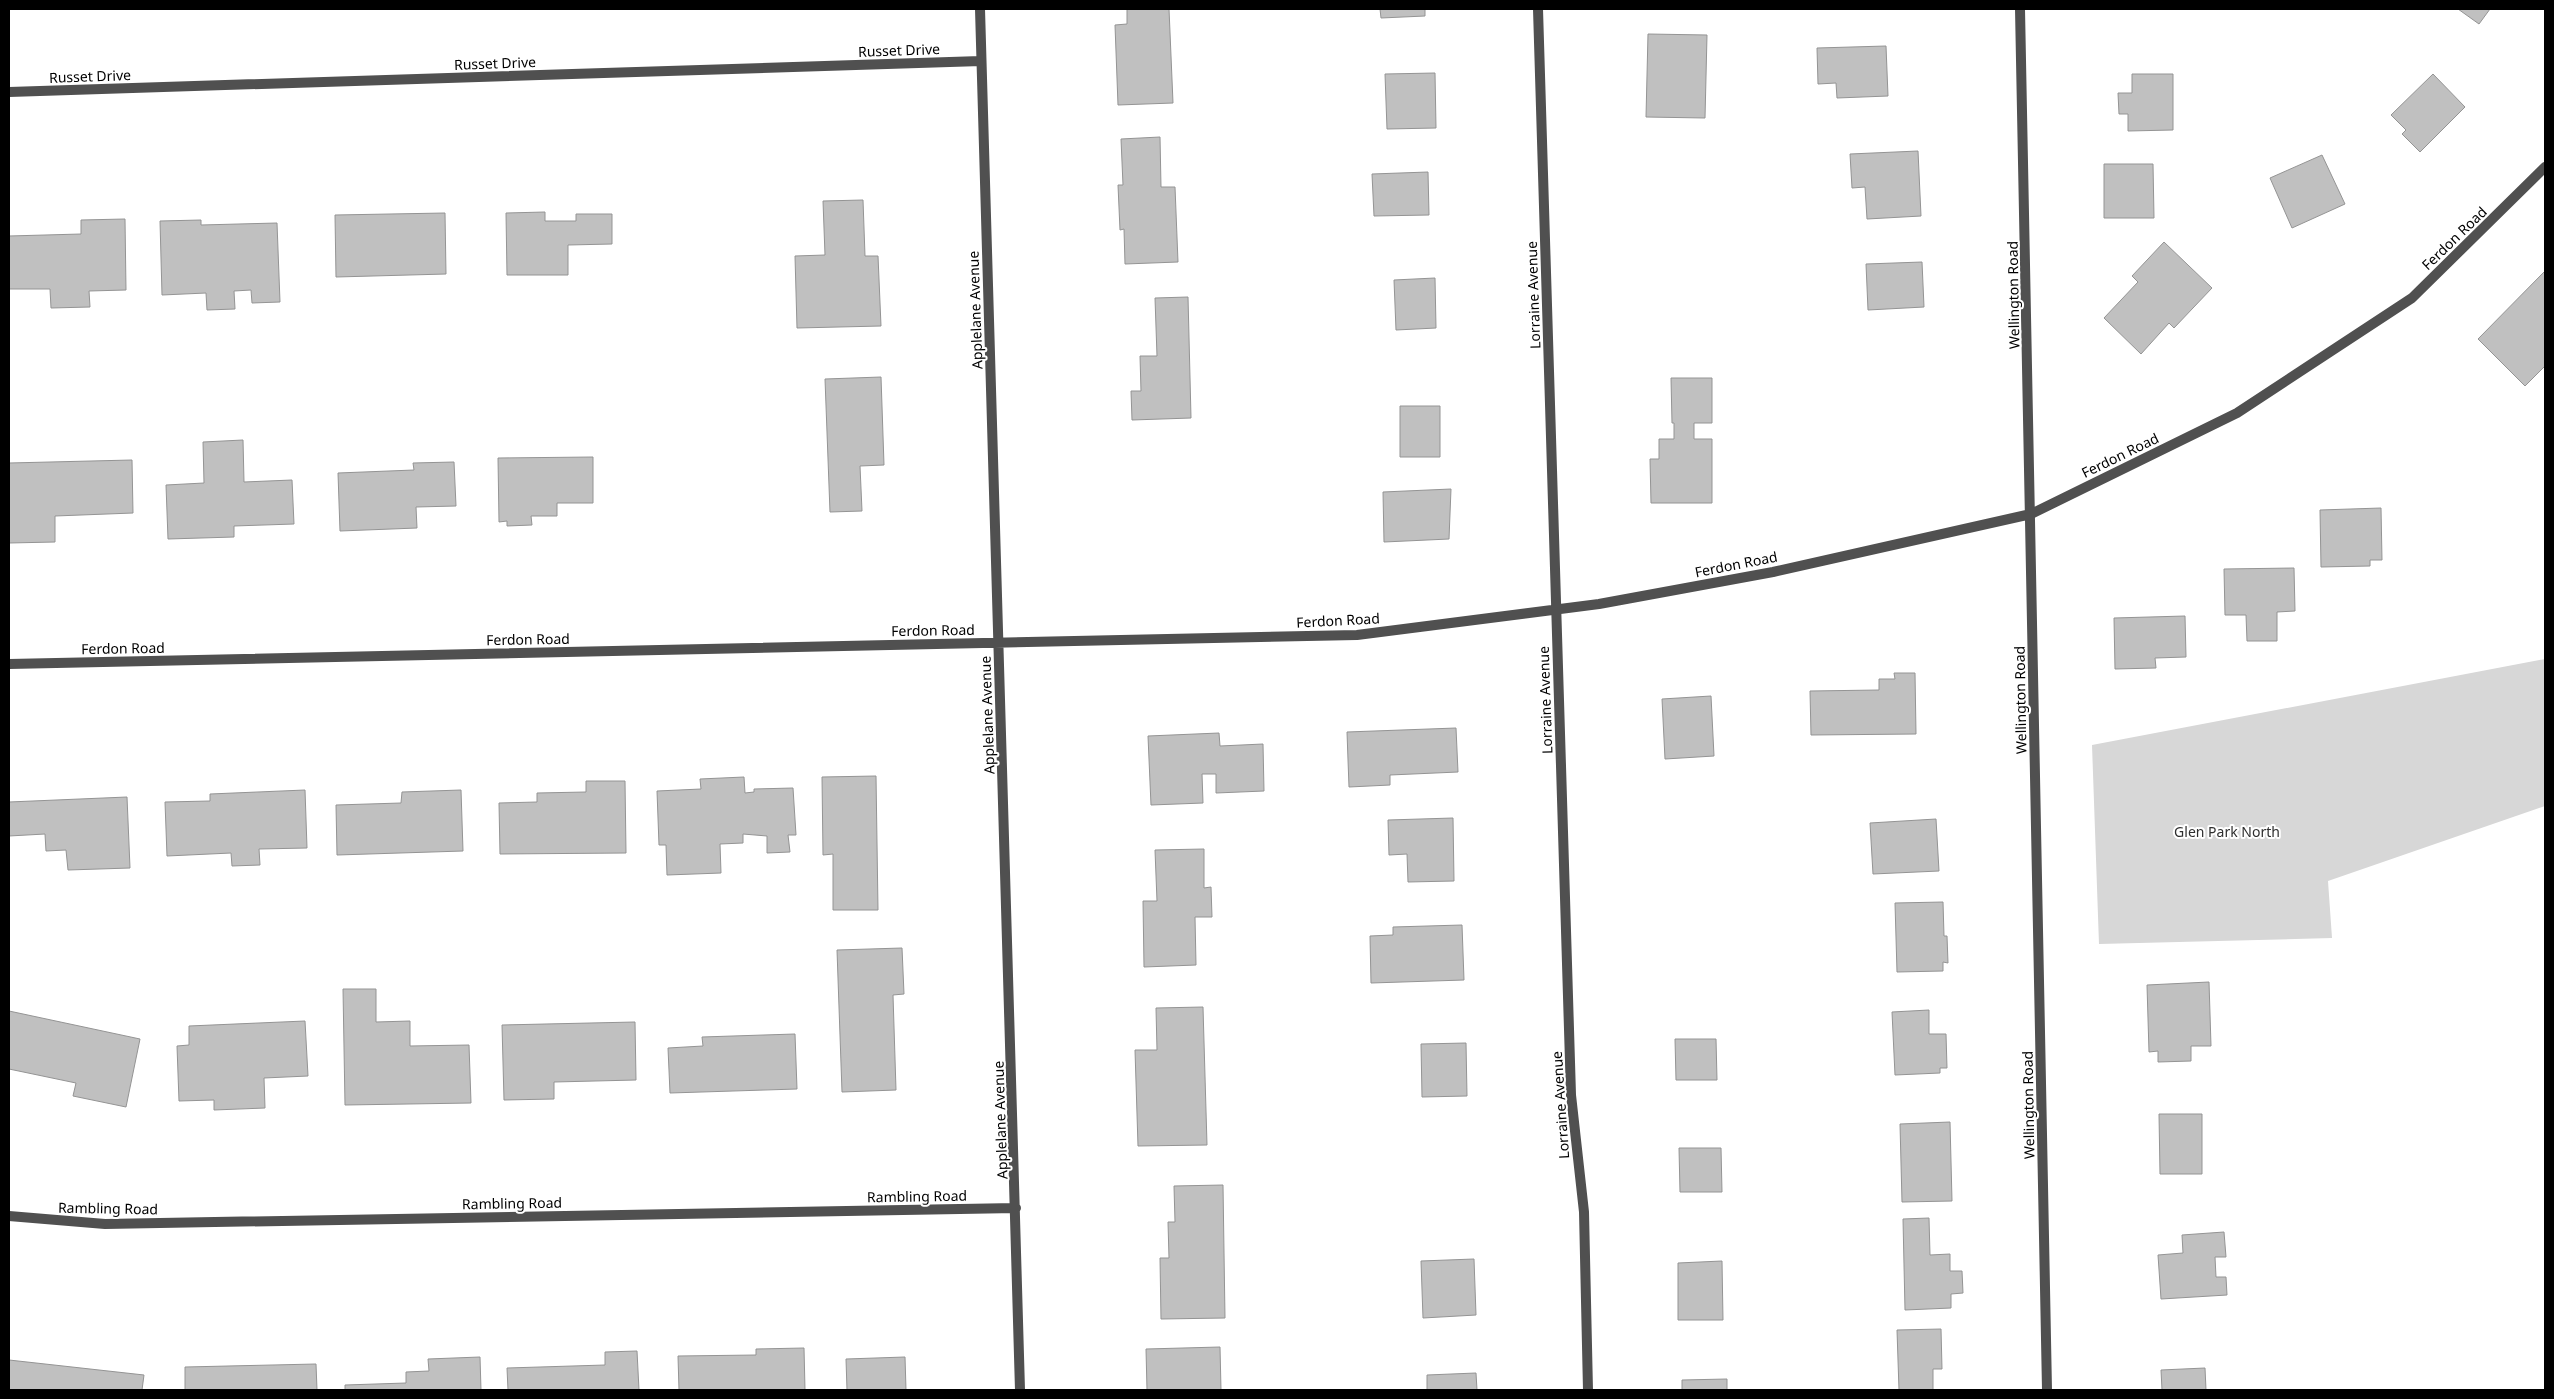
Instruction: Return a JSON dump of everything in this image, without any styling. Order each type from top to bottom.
[{"type":"street","name":"Applelane Avenue","points":[[980,9],[1020,1390]]},
{"type":"street","name":"Lorraine Avenue","points":[[1538,9],[1571,1094],[1584,1212],[1588,1390]]},
{"type":"street","name":"Wellington Road","points":[[2020,9],[2047,1390]]},
{"type":"street","name":"Russet Drive","points":[[9,92],[981,61]]},
{"type":"street","name":"Ferdon Road","points":[[9,664],[1357,635],[1599,604],[1773,572],[2031,514],[2237,413],[2412,298],[2545,166]]},
{"type":"street","name":"Rambling Road","points":[[9,1216],[105,1224],[1016,1208]]},
{"type":"green space","name":"Glen Park North","points":[[2545,659],[2545,806],[2328,881],[2332,938],[2099,944],[2092,745]]},
{"type":"building","points":[[1127,9],[1169,9],[1173,103],[1118,105],[1115,25],[1127,24]]},
{"type":"building","points":[[1380,9],[1425,9],[1425,16],[1381,18]]},
{"type":"building","points":[[2458,9],[2490,9],[2479,24]]},
{"type":"building","points":[[1648,34],[1707,35],[1705,118],[1646,117]]},
{"type":"building","points":[[1886,46],[1888,96],[1837,98],[1836,83],[1818,84],[1817,48]]},
{"type":"building","points":[[1435,73],[1436,128],[1387,129],[1385,74]]},
{"type":"building","points":[[2132,74],[2173,74],[2173,130],[2128,131],[2128,114],[2119,114],[2118,93],[2132,93]]},
{"type":"building","points":[[2433,74],[2465,107],[2420,152],[2402,134],[2406,130],[2391,115]]},
{"type":"building","points":[[1160,137],[1161,187],[1175,187],[1178,262],[1125,264],[1124,229],[1120,230],[1118,185],[1123,185],[1121,139]]},
{"type":"building","points":[[1918,151],[1921,216],[1867,219],[1865,187],[1852,188],[1850,154]]},
{"type":"building","points":[[2322,155],[2345,204],[2292,228],[2270,178]]},
{"type":"building","points":[[2104,164],[2153,164],[2154,218],[2104,218]]},
{"type":"building","points":[[1428,172],[1429,215],[1374,216],[1372,174]]},
{"type":"building","points":[[863,200],[865,256],[878,256],[881,326],[797,328],[795,256],[825,255],[823,201]]},
{"type":"building","points":[[545,212],[545,221],[576,221],[576,214],[612,214],[612,244],[568,245],[568,275],[507,275],[506,213]]},
{"type":"building","points":[[445,213],[446,274],[336,277],[335,215]]},
{"type":"building","points":[[125,219],[126,290],[89,291],[90,307],[51,308],[50,289],[9,289],[9,236],[81,234],[81,220]]},
{"type":"building","points":[[201,220],[201,225],[277,223],[280,302],[252,303],[251,290],[234,291],[235,309],[207,310],[206,293],[162,295],[160,221]]},
{"type":"building","points":[[2164,242],[2212,288],[2174,328],[2169,323],[2141,354],[2104,318],[2138,282],[2132,276]]},
{"type":"building","points":[[1922,262],[1924,307],[1868,310],[1866,264]]},
{"type":"building","points":[[2545,271],[2545,366],[2525,386],[2478,339]]},
{"type":"building","points":[[1435,278],[1436,328],[1396,330],[1394,280]]},
{"type":"building","points":[[1188,297],[1191,418],[1132,420],[1131,391],[1141,391],[1140,356],[1157,356],[1155,298]]},
{"type":"building","points":[[881,377],[884,465],[860,466],[862,511],[830,512],[825,379]]},
{"type":"building","points":[[1671,378],[1712,378],[1712,423],[1694,423],[1694,439],[1712,439],[1712,503],[1651,503],[1650,459],[1659,459],[1659,439],[1674,439]]},
{"type":"building","points":[[1400,406],[1440,406],[1440,457],[1400,457]]},
{"type":"building","points":[[243,440],[244,482],[292,480],[294,524],[234,526],[234,537],[168,539],[166,485],[204,483],[203,442]]},
{"type":"building","points":[[593,457],[593,503],[557,503],[557,516],[531,516],[532,525],[507,526],[507,521],[499,522],[498,458]]},
{"type":"building","points":[[132,460],[133,513],[55,516],[55,542],[9,543],[9,463]]},
{"type":"building","points":[[454,462],[456,506],[416,507],[417,528],[340,531],[338,473],[414,470],[413,463]]},
{"type":"building","points":[[1451,489],[1449,539],[1384,542],[1383,492]]},
{"type":"building","points":[[2381,508],[2382,560],[2370,560],[2370,566],[2321,567],[2320,510]]},
{"type":"building","points":[[2294,568],[2295,611],[2277,612],[2277,641],[2247,641],[2246,615],[2225,615],[2224,569]]},
{"type":"building","points":[[2185,616],[2186,657],[2155,658],[2156,668],[2115,669],[2114,618]]},
{"type":"building","points":[[1894,673],[1915,673],[1916,734],[1811,735],[1810,691],[1879,690],[1879,679],[1895,679]]},
{"type":"building","points":[[1711,696],[1714,756],[1665,759],[1662,699]]},
{"type":"building","points":[[1456,728],[1458,772],[1390,775],[1390,785],[1349,787],[1347,732]]},
{"type":"building","points":[[1219,733],[1220,746],[1263,744],[1264,791],[1216,793],[1216,774],[1202,774],[1203,803],[1151,805],[1148,736]]},
{"type":"building","points":[[876,776],[878,910],[833,910],[833,854],[823,855],[822,777]]},
{"type":"building","points":[[744,777],[745,793],[754,792],[754,789],[793,788],[796,835],[788,835],[790,852],[767,853],[767,836],[743,834],[743,843],[720,844],[721,873],[667,875],[666,845],[659,845],[657,791],[701,789],[700,779]]},
{"type":"building","points":[[586,781],[625,781],[626,853],[500,854],[499,803],[537,802],[537,793],[586,792]]},
{"type":"building","points":[[305,790],[307,848],[259,849],[260,865],[232,866],[231,853],[167,856],[165,802],[210,801],[210,794]]},
{"type":"building","points":[[461,790],[463,851],[337,855],[336,805],[401,803],[402,792]]},
{"type":"building","points":[[127,797],[130,868],[68,870],[66,850],[46,851],[45,834],[9,836],[9,802]]},
{"type":"building","points":[[1453,818],[1454,881],[1408,882],[1407,854],[1389,855],[1388,820]]},
{"type":"building","points":[[1936,819],[1939,871],[1873,874],[1870,823]]},
{"type":"building","points":[[1204,849],[1204,888],[1211,887],[1212,917],[1195,917],[1196,965],[1144,967],[1143,901],[1157,901],[1155,850]]},
{"type":"building","points":[[1943,902],[1944,936],[1947,936],[1948,963],[1943,962],[1943,971],[1897,972],[1895,903]]},
{"type":"building","points":[[1462,925],[1464,980],[1371,983],[1370,936],[1393,935],[1393,927]]},
{"type":"building","points":[[902,948],[904,994],[893,995],[896,1090],[842,1092],[837,950]]},
{"type":"building","points":[[2209,982],[2211,1046],[2191,1046],[2191,1061],[2158,1062],[2158,1051],[2149,1052],[2147,985]]},
{"type":"building","points":[[343,989],[376,989],[376,1022],[410,1021],[410,1046],[469,1045],[471,1103],[345,1105]]},
{"type":"building","points":[[1203,1007],[1207,1145],[1138,1146],[1135,1050],[1157,1050],[1156,1008]]},
{"type":"building","points":[[1929,1010],[1929,1034],[1946,1034],[1947,1068],[1940,1068],[1940,1073],[1895,1075],[1892,1012]]},
{"type":"building","points":[[9,1011],[140,1039],[126,1107],[73,1096],[76,1083],[9,1069]]},
{"type":"building","points":[[305,1021],[308,1076],[264,1078],[265,1108],[214,1110],[214,1100],[179,1101],[177,1046],[189,1045],[189,1026]]},
{"type":"building","points":[[635,1022],[636,1080],[554,1082],[554,1099],[504,1100],[502,1025]]},
{"type":"building","points":[[795,1034],[797,1089],[670,1093],[668,1048],[703,1046],[702,1037]]},
{"type":"building","points":[[1675,1039],[1716,1039],[1717,1080],[1676,1080]]},
{"type":"building","points":[[1466,1043],[1467,1096],[1422,1097],[1421,1044]]},
{"type":"building","points":[[2159,1114],[2202,1114],[2202,1174],[2160,1174]]},
{"type":"building","points":[[1950,1122],[1952,1201],[1902,1202],[1900,1124]]},
{"type":"building","points":[[1679,1148],[1721,1148],[1722,1192],[1680,1192]]},
{"type":"building","points":[[1223,1185],[1225,1318],[1161,1319],[1160,1258],[1169,1258],[1168,1222],[1175,1222],[1174,1186]]},
{"type":"building","points":[[1929,1218],[1930,1255],[1950,1254],[1950,1271],[1962,1271],[1963,1293],[1951,1294],[1951,1308],[1905,1310],[1903,1219]]},
{"type":"building","points":[[2224,1232],[2226,1257],[2215,1257],[2216,1277],[2226,1277],[2227,1295],[2161,1299],[2158,1255],[2183,1253],[2182,1235]]},
{"type":"building","points":[[1474,1259],[1476,1315],[1423,1318],[1421,1261]]},
{"type":"building","points":[[1722,1261],[1723,1320],[1678,1320],[1678,1263]]},
{"type":"building","points":[[1941,1329],[1942,1369],[1933,1369],[1933,1390],[1899,1390],[1897,1330]]},
{"type":"building","points":[[1220,1347],[1221,1390],[1147,1390],[1146,1349]]},
{"type":"building","points":[[804,1348],[805,1390],[679,1390],[678,1356],[756,1355],[756,1349]]},
{"type":"building","points":[[637,1351],[639,1390],[508,1390],[507,1368],[605,1365],[605,1352]]},
{"type":"building","points":[[480,1357],[481,1390],[345,1390],[345,1385],[406,1383],[406,1372],[429,1371],[428,1359]]},
{"type":"building","points":[[905,1357],[906,1390],[847,1390],[846,1359]]},
{"type":"building","points":[[9,1360],[144,1375],[142,1390],[9,1390]]},
{"type":"building","points":[[316,1364],[317,1390],[185,1390],[185,1367]]},
{"type":"building","points":[[2205,1368],[2206,1390],[2162,1390],[2161,1370]]},
{"type":"building","points":[[1476,1373],[1477,1390],[1427,1390],[1427,1375]]},
{"type":"building","points":[[1727,1379],[1727,1390],[1682,1390],[1682,1380]]}]
